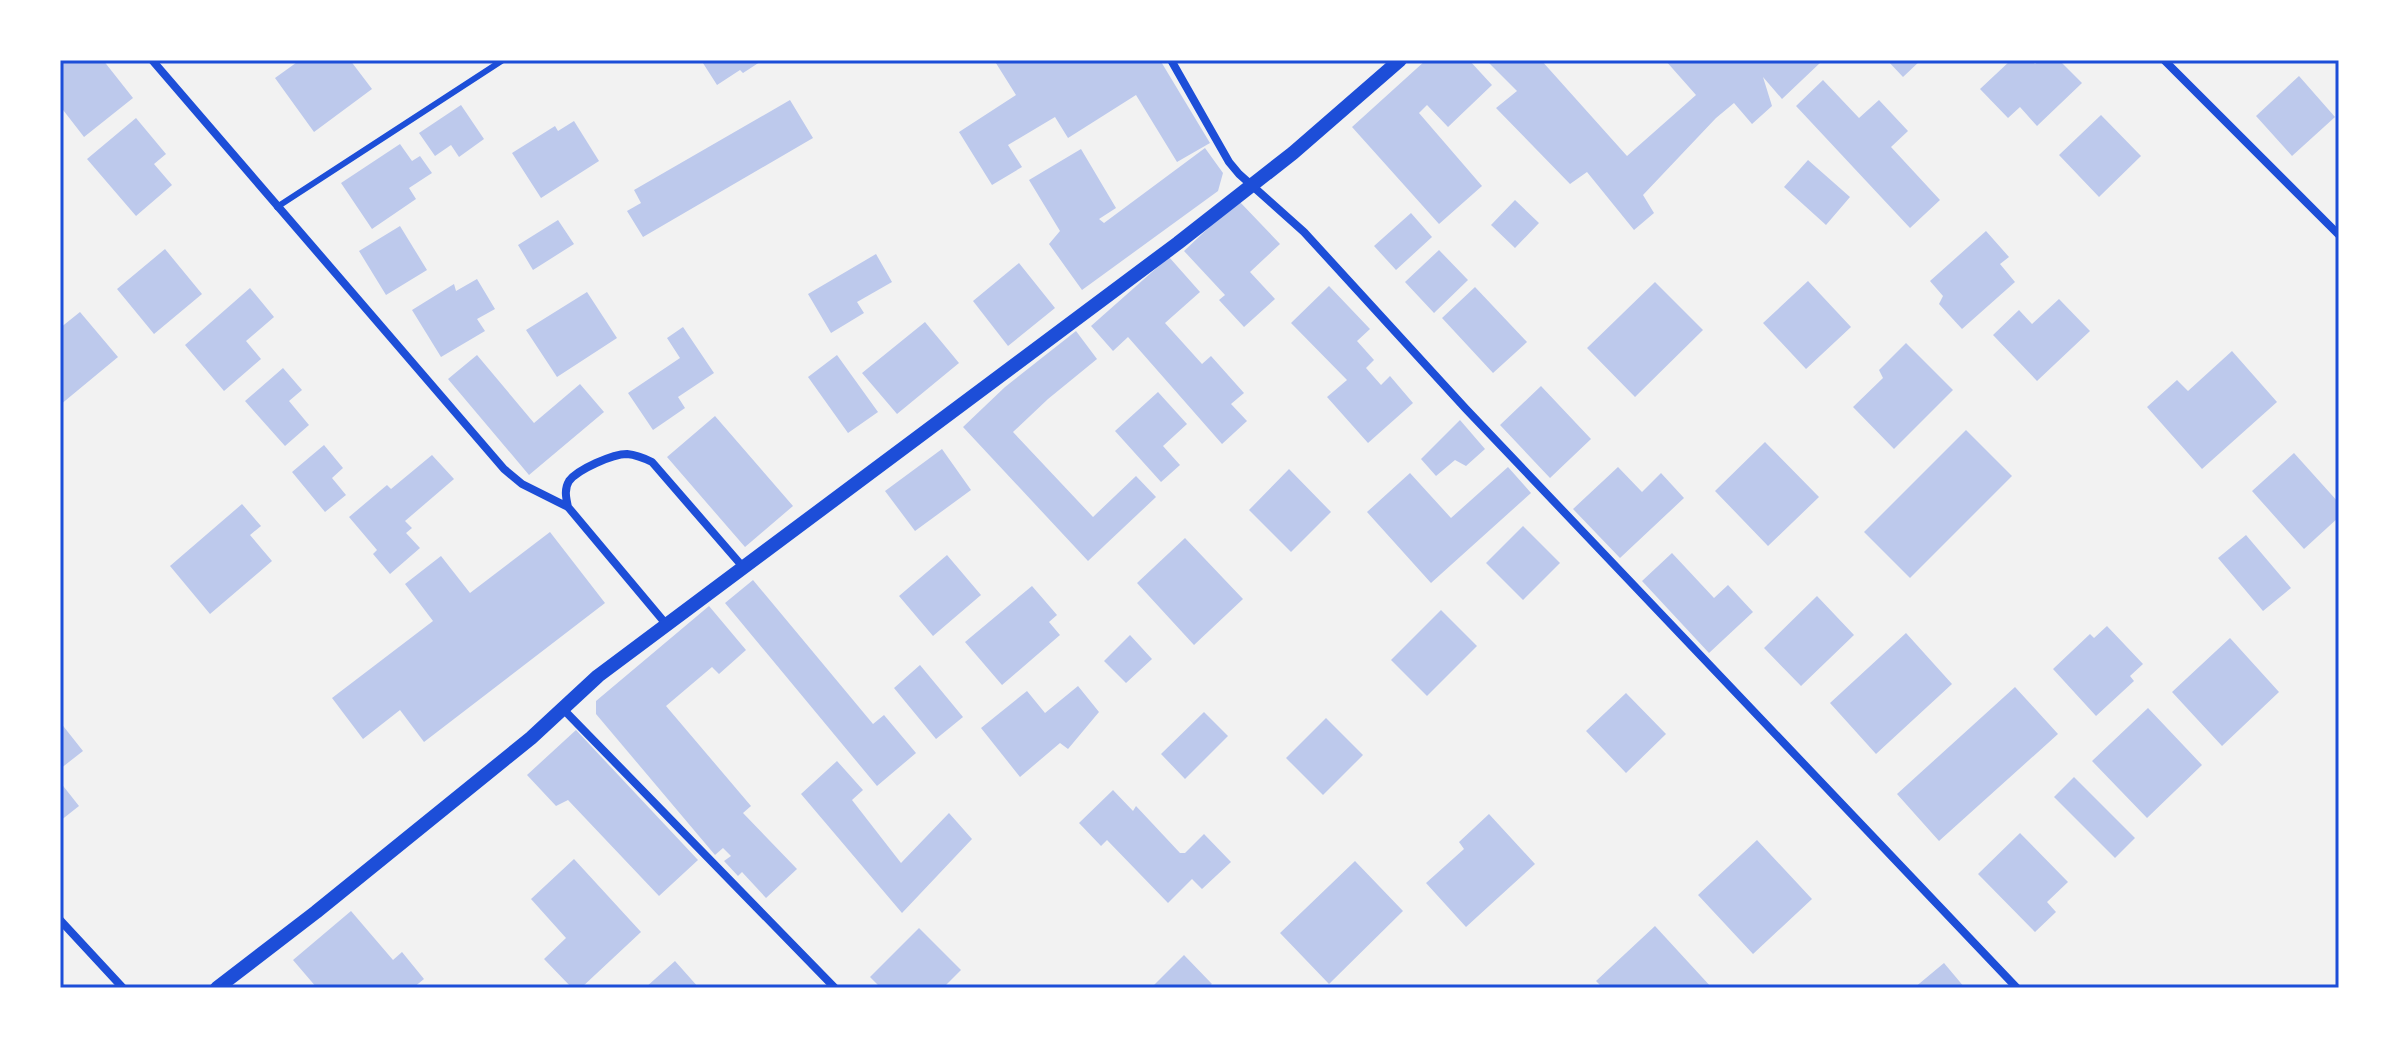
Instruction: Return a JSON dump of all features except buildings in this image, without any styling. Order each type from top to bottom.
[{"type":"street","points":[[152,60],[504,469],[522,484],[568,507],[666,624]]},
{"type":"street","points":[[1171,60],[1229,162],[1309,238],[1466,409],[2017,988]]},
{"type":"street","points":[[217,988],[328,903],[531,738],[598,676],[969,401],[1252,185],[1400,60]]},
{"type":"street","points":[[2164,60],[2339,235]]},
{"type":"street","points":[[568,507],[565,494],[569,482],[593,464],[624,454],[640,456],[652,462],[743,567]]},
{"type":"street","points":[[562,708],[835,988]]},
{"type":"street","points":[[60,920],[123,988]]},
{"type":"lane","points":[[277,207],[503,60]]}]
